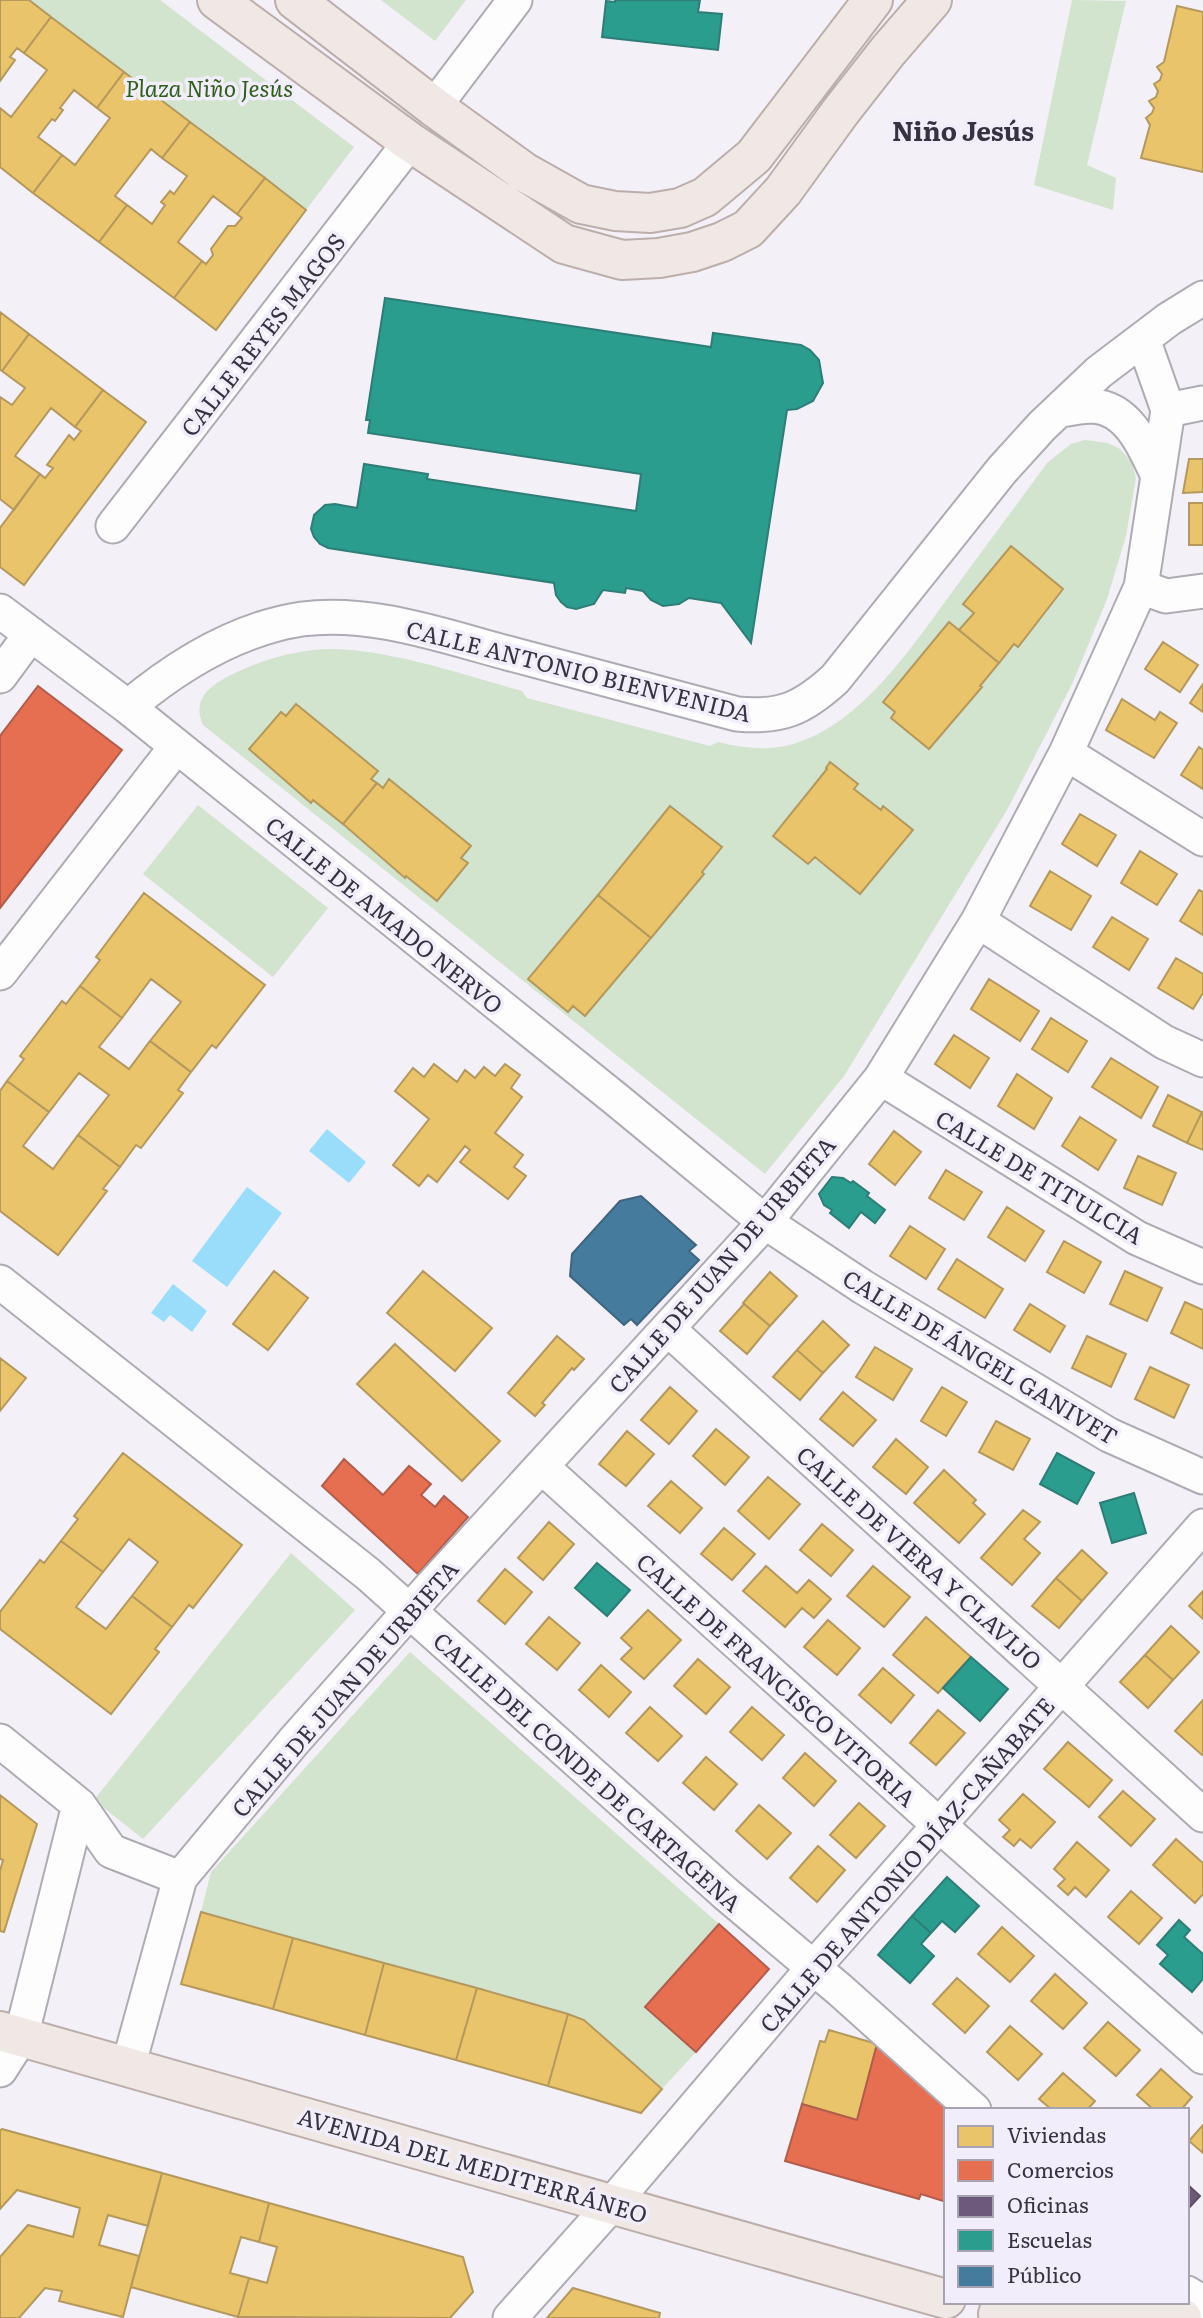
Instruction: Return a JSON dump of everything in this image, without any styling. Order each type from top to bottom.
[{"type":"main road","points":[[217,0],[410,142],[564,244],[622,260],[659,258],[692,252],[722,242],[748,229],[783,191],[841,111],[932,0]]},
{"type":"main road","points":[[295,0],[524,172],[582,204],[615,211],[650,213],[680,208],[705,197],[754,156],[873,0]]},
{"type":"main road","name":"AVENIDA DEL MEDITERRÁNEO","points":[[10,2034],[944,2299]]},
{"type":"main road","points":[[962,2304],[1001,2316],[1051,2304]]},
{"type":"main road","points":[[1089,2304],[1182,2318]]},
{"type":"street","points":[[434,107],[515,0]]},
{"type":"street","name":"CALLE REYES MAGOS","points":[[113,526],[410,142]]},
{"type":"street","name":"CALLE ANTONIO BIENVENIDA","points":[[128,708],[163,678],[238,637],[302,619],[328,618],[379,621],[419,629],[737,714],[761,716],[791,710],[815,697],[835,679],[1002,470],[1059,410],[1099,372],[1169,319],[1203,298]]},
{"type":"street","name":"CALLE DE JUAN DE URBIETA","points":[[128,2067],[180,1878],[294,1741],[410,1611],[765,1223],[881,1078],[978,921],[1066,752],[1154,592],[1158,476],[1168,411],[1143,339]]},
{"type":"street","points":[[1168,411],[1203,403]]},
{"type":"street","points":[[1059,410],[1095,406],[1118,415],[1139,437],[1158,476]]},
{"type":"street","points":[[1154,592],[1203,591]]},
{"type":"street","points":[[1154,592],[1203,619]]},
{"type":"street","name":"CALLE DE AMADO NERVO","points":[[0,611],[128,708],[617,1100],[765,1223]]},
{"type":"street","points":[[0,676],[31,634]]},
{"type":"street","points":[[0,973],[176,747]]},
{"type":"street","points":[[1066,752],[1203,839]]},
{"type":"street","points":[[978,921],[1164,1042],[1203,1060]]},
{"type":"street","name":"CALLE DE TITULCIA","points":[[881,1078],[1137,1238],[1203,1267]]},
{"type":"street","name":"CALLE DE ÁNGEL GANIVET","points":[[765,1223],[863,1287],[1109,1435],[1203,1477]]},
{"type":"street","name":"CALLE DEL CONDE DE CARTAGENA","points":[[0,1282],[368,1574],[726,1894],[814,1967],[972,2108]]},
{"type":"street","name":"CALLE DE VIERA Y CLAVIJO","points":[[667,1329],[1203,1815]]},
{"type":"street","name":"CALLE DE FRANCISCO VITORIA","points":[[542,1467],[939,1825],[1203,2057]]},
{"type":"street","name":"CALLE DE ANTONIO DÍAZ-CAÑABATE","points":[[510,2318],[612,2204],[814,1967],[1203,1526]]},
{"type":"street","points":[[0,1741],[79,1805],[111,1851],[180,1878]]},
{"type":"street","points":[[0,2070],[79,1805]]},
{"type":"green space","name":"Plaza Niño Jesús","points":[[29,0],[160,0],[354,147],[306,210]]},
{"type":"green space","points":[[381,0],[466,0],[435,41]]},
{"type":"green space","points":[[1072,0],[1126,1],[1087,165],[1116,178],[1113,210],[1034,185]]},
{"type":"green space","points":[[1085,440],[1108,443],[1120,449],[1132,462],[1136,478],[1126,536],[1107,599],[1073,682],[1007,810],[844,1076],[765,1174],[203,725],[200,717],[203,697],[225,678],[277,657],[333,649],[356,650],[428,664],[522,691],[527,698],[710,746],[718,742],[760,748],[781,747],[802,741],[826,730],[849,714],[890,674],[1047,463],[1071,444]]},
{"type":"green space","points":[[198,805],[328,908],[273,977],[143,874]]},
{"type":"green space","points":[[291,1553],[355,1610],[143,1839],[94,1800]]},
{"type":"green space","points":[[410,1652],[719,1924],[645,2006],[696,2052],[662,2089],[584,2020],[201,1912],[211,1872]]},
{"type":"water","points":[[327,1129],[366,1162],[349,1183],[309,1151]]},
{"type":"water","points":[[247,1187],[282,1213],[227,1287],[192,1261]]},
{"type":"water","points":[[173,1284],[207,1311],[192,1332],[170,1315],[164,1322],[151,1313]]},
{"type":"building: Viviendas","points":[[0,0],[29,0],[51,17],[24,53],[17,48],[10,57],[15,60],[0,81]]},
{"type":"building: Viviendas","points":[[1177,6],[1203,12],[1203,172],[1141,158],[1150,125],[1146,118],[1154,108],[1149,101],[1156,97],[1158,91],[1154,84],[1160,80],[1162,74],[1157,67],[1164,62]]},
{"type":"building: Viviendas","points":[[51,17],[124,72],[97,108],[74,90],[60,108],[63,110],[55,121],[52,119],[38,137],[62,155],[33,193],[0,167],[0,108],[11,117],[47,70],[24,53]]},
{"type":"building: Viviendas","points":[[124,72],[190,122],[162,158],[151,149],[115,196],[127,205],[99,242],[33,193],[62,155],[75,165],[110,118],[97,108]]},
{"type":"building: Viviendas","points":[[190,122],[265,178],[237,214],[213,196],[178,242],[202,261],[174,298],[99,242],[127,205],[152,224],[165,205],[161,202],[170,191],[174,194],[187,176],[162,158]]},
{"type":"building: Viviendas","points":[[265,178],[306,210],[216,330],[174,298],[202,261],[206,264],[213,255],[211,249],[228,226],[235,226],[242,218],[237,214]]},
{"type":"building: Viviendas","points":[[0,312],[29,334],[2,371],[0,370]]},
{"type":"building: Viviendas","points":[[29,334],[103,390],[75,427],[51,408],[15,456],[40,474],[14,510],[0,499],[0,397],[12,405],[25,388],[2,371]]},
{"type":"building: Viviendas","points":[[103,390],[146,422],[24,585],[0,567],[0,528],[40,474],[45,478],[53,468],[47,465],[69,435],[74,440],[81,431],[75,427]]},
{"type":"building: Viviendas","points":[[1189,459],[1203,459],[1203,492],[1183,493]]},
{"type":"building: Viviendas","points":[[1189,503],[1203,503],[1203,545],[1189,545]]},
{"type":"building: Viviendas","points":[[1011,546],[1063,589],[1018,647],[1014,644],[999,663],[959,630],[974,613],[963,604]]},
{"type":"building: Viviendas","points":[[949,622],[999,663],[929,749],[891,718],[895,712],[883,702]]},
{"type":"building: Viviendas","points":[[1163,642],[1198,665],[1180,692],[1145,669]]},
{"type":"building: Viviendas","points":[[1203,684],[1203,712],[1190,703]]},
{"type":"building: Viviendas","points":[[1122,699],[1155,720],[1160,712],[1177,723],[1154,758],[1106,730]]},
{"type":"building: Viviendas","points":[[296,704],[378,771],[371,779],[377,783],[343,824],[313,800],[311,803],[249,749],[281,712],[286,716]]},
{"type":"building: Viviendas","points":[[1199,747],[1203,750],[1203,789],[1181,775]]},
{"type":"building: Viviendas","points":[[830,762],[858,784],[854,789],[881,810],[883,806],[913,830],[860,894],[815,857],[808,864],[773,836]]},
{"type":"building: Viviendas","points":[[389,779],[471,846],[461,858],[468,863],[437,901],[406,876],[405,878],[343,824],[377,783],[383,788]]},
{"type":"building: Viviendas","points":[[670,806],[722,847],[702,872],[704,874],[651,938],[598,895]]},
{"type":"building: Viviendas","points":[[1080,814],[1116,835],[1097,866],[1062,844]]},
{"type":"building: Viviendas","points":[[1140,851],[1177,874],[1157,905],[1121,883]]},
{"type":"building: Viviendas","points":[[1050,871],[1091,896],[1071,930],[1030,906]]},
{"type":"building: Viviendas","points":[[1199,890],[1203,892],[1203,935],[1180,921]]},
{"type":"building: Viviendas","points":[[144,893],[265,985],[216,1048],[212,1045],[191,1072],[150,1041],[181,1002],[151,979],[122,1018],[80,986],[100,960],[96,957]]},
{"type":"building: Viviendas","points":[[598,895],[651,938],[585,1016],[573,1006],[568,1012],[528,979]]},
{"type":"building: Viviendas","points":[[1112,917],[1148,939],[1129,970],[1093,947]]},
{"type":"building: Viviendas","points":[[1176,958],[1203,974],[1203,993],[1193,1009],[1158,988]]},
{"type":"building: Viviendas","points":[[989,979],[1039,1011],[1020,1041],[971,1009]]},
{"type":"building: Viviendas","points":[[80,986],[122,1018],[99,1047],[129,1069],[150,1041],[191,1072],[178,1090],[183,1093],[141,1148],[136,1145],[120,1167],[78,1135],[109,1095],[79,1073],[49,1112],[7,1081],[24,1059],[20,1056],[62,1001],[66,1004]]},
{"type":"building: Viviendas","points":[[1051,1018],[1087,1041],[1068,1072],[1032,1049]]},
{"type":"building: Viviendas","points":[[954,1035],[989,1058],[970,1088],[935,1064]]},
{"type":"building: Viviendas","points":[[1111,1058],[1158,1087],[1141,1118],[1092,1087]]},
{"type":"building: Viviendas","points":[[434,1064],[457,1082],[465,1070],[475,1078],[484,1067],[495,1076],[505,1064],[520,1075],[511,1088],[522,1097],[495,1133],[523,1155],[514,1167],[526,1176],[508,1199],[460,1162],[470,1150],[465,1146],[437,1182],[428,1175],[419,1186],[393,1165],[429,1119],[395,1091],[413,1068],[424,1077]]},
{"type":"building: Viviendas","points":[[1017,1074],[1052,1098],[1034,1129],[998,1106]]},
{"type":"building: Viviendas","points":[[7,1081],[49,1112],[23,1146],[53,1169],[78,1135],[120,1167],[103,1189],[107,1191],[58,1255],[0,1211],[0,1091]]},
{"type":"building: Viviendas","points":[[1168,1095],[1202,1112],[1187,1143],[1153,1126]]},
{"type":"building: Viviendas","points":[[1203,1112],[1203,1150],[1187,1143]]},
{"type":"building: Viviendas","points":[[1080,1117],[1116,1140],[1098,1170],[1062,1146]]},
{"type":"building: Viviendas","points":[[894,1131],[921,1152],[895,1185],[869,1164]]},
{"type":"building: Viviendas","points":[[1138,1156],[1176,1173],[1162,1205],[1124,1188]]},
{"type":"building: Viviendas","points":[[946,1170],[982,1192],[964,1220],[929,1198]]},
{"type":"building: Viviendas","points":[[1007,1207],[1044,1231],[1025,1261],[988,1237]]},
{"type":"building: Viviendas","points":[[910,1226],[945,1249],[926,1279],[890,1256]]},
{"type":"building: Viviendas","points":[[1064,1241],[1101,1262],[1084,1293],[1047,1272]]},
{"type":"building: Viviendas","points":[[957,1259],[1003,1289],[985,1318],[938,1289]]},
{"type":"building: Viviendas","points":[[274,1271],[308,1298],[268,1350],[233,1324]]},
{"type":"building: Viviendas","points":[[423,1271],[492,1328],[455,1371],[387,1313]]},
{"type":"building: Viviendas","points":[[1125,1271],[1162,1288],[1147,1321],[1110,1304]]},
{"type":"building: Viviendas","points":[[770,1272],[797,1296],[770,1326],[743,1303]]},
{"type":"building: Viviendas","points":[[1185,1302],[1203,1310],[1203,1349],[1171,1333]]},
{"type":"building: Viviendas","points":[[744,1304],[770,1326],[747,1354],[720,1331]]},
{"type":"building: Viviendas","points":[[1030,1304],[1065,1326],[1050,1352],[1014,1330]]},
{"type":"building: Viviendas","points":[[823,1321],[849,1345],[823,1373],[797,1350]]},
{"type":"building: Viviendas","points":[[557,1336],[584,1359],[574,1370],[572,1368],[542,1403],[545,1405],[535,1416],[508,1393]]},
{"type":"building: Viviendas","points":[[1087,1336],[1126,1354],[1111,1387],[1072,1368]]},
{"type":"building: Viviendas","points":[[395,1344],[500,1441],[462,1481],[357,1384]]},
{"type":"building: Viviendas","points":[[875,1347],[912,1369],[893,1400],[856,1377]]},
{"type":"building: Viviendas","points":[[797,1350],[823,1373],[800,1400],[773,1377]]},
{"type":"building: Viviendas","points":[[0,1358],[26,1378],[0,1411]]},
{"type":"building: Viviendas","points":[[1150,1367],[1189,1385],[1174,1418],[1135,1399]]},
{"type":"building: Viviendas","points":[[670,1387],[697,1411],[669,1444],[641,1420]]},
{"type":"building: Viviendas","points":[[942,1387],[967,1402],[946,1436],[921,1421]]},
{"type":"building: Viviendas","points":[[843,1392],[876,1420],[853,1446],[820,1419]]},
{"type":"building: Viviendas","points":[[996,1421],[1030,1439],[1013,1470],[979,1452]]},
{"type":"building: Viviendas","points":[[716,1429],[749,1457],[725,1485],[693,1456]]},
{"type":"building: Viviendas","points":[[627,1431],[654,1454],[626,1486],[599,1464]]},
{"type":"building: Viviendas","points":[[896,1439],[928,1467],[906,1494],[873,1467]]},
{"type":"building: Viviendas","points":[[123,1453],[242,1545],[193,1608],[189,1605],[172,1627],[132,1596],[158,1562],[129,1539],[103,1572],[61,1541],[78,1519],[74,1516]]},
{"type":"building: Viviendas","points":[[944,1470],[976,1500],[973,1503],[985,1514],[959,1543],[914,1503]]},
{"type":"building: Viviendas","points":[[768,1477],[800,1504],[769,1539],[738,1511]]},
{"type":"building: Viviendas","points":[[671,1481],[702,1508],[680,1533],[648,1506]]},
{"type":"building: Viviendas","points":[[1023,1510],[1040,1522],[1024,1539],[1040,1553],[1012,1585],[981,1558]]},
{"type":"building: Viviendas","points":[[549,1522],[574,1544],[543,1580],[518,1558]]},
{"type":"building: Viviendas","points":[[822,1524],[853,1550],[831,1576],[800,1550]]},
{"type":"building: Viviendas","points":[[724,1528],[755,1554],[732,1580],[701,1554]]},
{"type":"building: Viviendas","points":[[61,1541],[103,1572],[76,1607],[106,1629],[132,1596],[172,1627],[155,1649],[159,1652],[111,1714],[0,1629],[0,1612],[40,1560],[44,1563]]},
{"type":"building: Viviendas","points":[[1082,1550],[1107,1573],[1082,1601],[1056,1578]]},
{"type":"building: Viviendas","points":[[766,1566],[797,1593],[809,1580],[831,1599],[814,1618],[802,1608],[785,1627],[743,1591]]},
{"type":"building: Viviendas","points":[[873,1566],[910,1597],[884,1627],[847,1596]]},
{"type":"building: Viviendas","points":[[505,1569],[532,1592],[505,1624],[478,1601]]},
{"type":"building: Viviendas","points":[[1056,1578],[1082,1601],[1059,1628],[1032,1606]]},
{"type":"building: Viviendas","points":[[1203,1591],[1203,1619],[1189,1606]]},
{"type":"building: Viviendas","points":[[648,1610],[681,1640],[644,1679],[621,1659],[632,1648],[621,1638]]},
{"type":"building: Viviendas","points":[[549,1617],[580,1643],[557,1670],[526,1644]]},
{"type":"building: Viviendas","points":[[926,1617],[971,1657],[938,1693],[893,1655]]},
{"type":"building: Viviendas","points":[[828,1620],[860,1648],[837,1675],[804,1647]]},
{"type":"building: Viviendas","points":[[1171,1626],[1199,1652],[1173,1680],[1145,1655]]},
{"type":"building: Viviendas","points":[[1145,1655],[1173,1680],[1148,1708],[1120,1682]]},
{"type":"building: Viviendas","points":[[698,1659],[730,1687],[706,1714],[674,1686]]},
{"type":"building: Viviendas","points":[[601,1665],[631,1692],[609,1717],[579,1690]]},
{"type":"building: Viviendas","points":[[883,1668],[914,1695],[891,1723],[859,1695]]},
{"type":"building: Viviendas","points":[[1203,1700],[1203,1754],[1202,1755],[1175,1731]]},
{"type":"building: Viviendas","points":[[650,1707],[682,1736],[658,1761],[626,1733]]},
{"type":"building: Viviendas","points":[[752,1707],[784,1735],[762,1760],[730,1732]]},
{"type":"building: Viviendas","points":[[938,1710],[965,1733],[936,1765],[910,1743]]},
{"type":"building: Viviendas","points":[[1068,1742],[1112,1780],[1089,1807],[1044,1769]]},
{"type":"building: Viviendas","points":[[805,1753],[836,1781],[814,1806],[783,1778]]},
{"type":"building: Viviendas","points":[[706,1757],[737,1784],[714,1810],[683,1783]]},
{"type":"building: Viviendas","points":[[1123,1791],[1155,1819],[1131,1846],[1099,1817]]},
{"type":"building: Viviendas","points":[[1023,1794],[1055,1822],[1031,1848],[1020,1839],[1014,1846],[1003,1837],[1010,1830],[999,1820]]},
{"type":"building: Viviendas","points":[[0,1795],[37,1824],[4,1932],[0,1931],[0,1871],[3,1860],[0,1859]]},
{"type":"building: Viviendas","points":[[859,1803],[885,1826],[856,1858],[830,1835]]},
{"type":"building: Viviendas","points":[[759,1805],[791,1833],[767,1859],[736,1831]]},
{"type":"building: Viviendas","points":[[1176,1839],[1203,1863],[1203,1894],[1195,1903],[1153,1865]]},
{"type":"building: Viviendas","points":[[1077,1842],[1109,1870],[1086,1897],[1075,1887],[1068,1895],[1058,1886],[1065,1879],[1054,1869]]},
{"type":"building: Viviendas","points":[[818,1846],[845,1870],[817,1902],[790,1878]]},
{"type":"building: Viviendas","points":[[1131,1891],[1162,1918],[1139,1944],[1108,1917]]},
{"type":"building: Viviendas","points":[[201,1912],[293,1938],[273,2009],[181,1984]]},
{"type":"building: Viviendas","points":[[1002,1927],[1034,1956],[1010,1982],[978,1954]]},
{"type":"building: Viviendas","points":[[293,1938],[384,1963],[365,2035],[273,2009]]},
{"type":"building: Viviendas","points":[[384,1963],[477,1988],[456,2060],[365,2035]]},
{"type":"building: Viviendas","points":[[1055,1974],[1087,2003],[1063,2029],[1031,2001]]},
{"type":"building: Viviendas","points":[[957,1978],[989,2006],[965,2033],[933,2004]]},
{"type":"building: Viviendas","points":[[477,1988],[568,2014],[548,2086],[456,2060]]},
{"type":"building: Viviendas","points":[[568,2014],[584,2020],[662,2089],[641,2113],[548,2086]]},
{"type":"building: Viviendas","points":[[1108,2022],[1140,2050],[1116,2076],[1084,2048]]},
{"type":"building: Viviendas","points":[[1010,2026],[1042,2054],[1018,2080],[987,2052]]},
{"type":"building: Viviendas","points":[[829,2030],[877,2044],[857,2120],[802,2104],[820,2041],[825,2042]]},
{"type":"building: Viviendas","points":[[1161,2069],[1192,2097],[1183,2108],[1152,2108],[1137,2095]]},
{"type":"building: Viviendas","points":[[1063,2073],[1095,2101],[1089,2108],[1050,2108],[1039,2099]]},
{"type":"building: Viviendas","points":[[1203,2125],[1203,2153],[1189,2141]]},
{"type":"building: Viviendas","points":[[2,2129],[162,2173],[148,2226],[108,2215],[99,2245],[139,2256],[123,2317],[59,2301],[62,2291],[45,2288],[19,2318],[0,2318],[0,2257],[28,2225],[73,2237],[80,2208],[17,2190],[0,2209]]},
{"type":"building: Viviendas","points":[[162,2173],[269,2203],[259,2242],[241,2237],[230,2273],[249,2278],[238,2317],[131,2287]]},
{"type":"building: Viviendas","points":[[269,2203],[463,2257],[473,2292],[450,2318],[238,2317],[249,2278],[267,2283],[277,2247],[259,2242]]},
{"type":"building: Viviendas","points":[[573,2288],[660,2313],[659,2318],[547,2318]]},
{"type":"building: Comercios","points":[[38,686],[122,750],[0,908],[0,736]]},
{"type":"building: Comercios","points":[[344,1459],[383,1495],[409,1466],[431,1484],[421,1495],[435,1507],[444,1496],[468,1517],[418,1574],[322,1486]]},
{"type":"building: Comercios","points":[[719,1924],[769,1969],[696,2052],[645,2007]]},
{"type":"building: Comercios","points":[[877,2044],[948,2108],[944,2108],[944,2201],[921,2194],[919,2199],[785,2161],[802,2104],[857,2120]]},
{"type":"building: Oficinas","points":[[1189,2186],[1200,2196],[1189,2208]]},
{"type":"building: Escuelas","points":[[700,0],[698,12],[722,14],[718,50],[602,37],[606,1]]},
{"type":"building: Escuelas","points":[[385,298],[711,347],[713,333],[801,345],[810,350],[819,360],[823,383],[813,401],[797,409],[787,410],[751,643],[721,603],[689,598],[679,604],[663,606],[651,600],[643,591],[626,588],[625,593],[603,590],[594,604],[576,609],[561,602],[556,595],[554,583],[328,548],[320,544],[311,529],[314,515],[325,505],[357,508],[364,464],[428,474],[427,479],[636,511],[641,474],[368,433],[370,420],[366,420]]},
{"type":"building: Escuelas","points":[[832,1177],[843,1178],[851,1183],[853,1181],[885,1210],[875,1223],[861,1212],[849,1228],[830,1213],[832,1210],[824,1205],[819,1194]]},
{"type":"building: Escuelas","points":[[1057,1453],[1094,1473],[1077,1504],[1040,1484]]},
{"type":"building: Escuelas","points":[[1134,1493],[1146,1533],[1112,1543],[1100,1503]]},
{"type":"building: Escuelas","points":[[597,1563],[630,1590],[607,1616],[575,1588]]},
{"type":"building: Escuelas","points":[[971,1657],[1008,1689],[980,1721],[943,1688]]},
{"type":"building: Escuelas","points":[[947,1877],[979,1906],[955,1932],[942,1921],[931,1933],[912,1916]]},
{"type":"building: Escuelas","points":[[912,1916],[931,1933],[921,1944],[934,1956],[910,1983],[878,1955]]},
{"type":"building: Escuelas","points":[[1179,1920],[1190,1930],[1184,1937],[1203,1954],[1203,1979],[1192,1992],[1160,1964],[1168,1955],[1157,1945]]},
{"type":"building: Público","points":[[641,1196],[696,1245],[689,1251],[699,1260],[637,1325],[631,1319],[624,1325],[570,1276],[572,1254],[620,1201]]},
{"type":"district","name":"Niño Jesús","points":[[963,129]]}]
